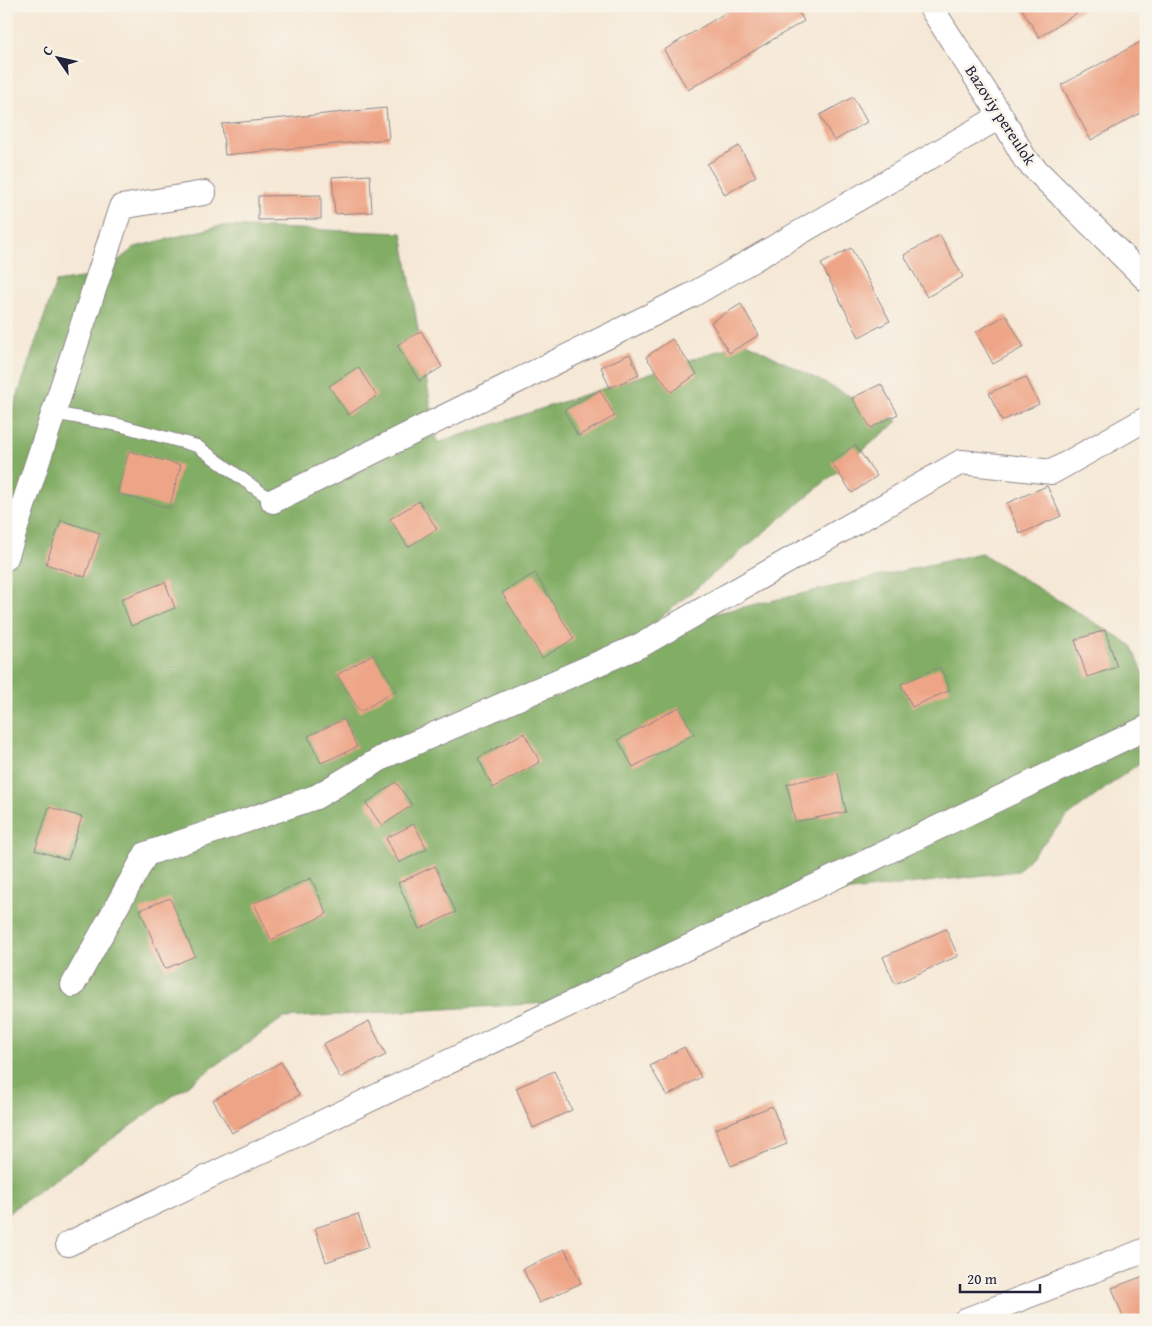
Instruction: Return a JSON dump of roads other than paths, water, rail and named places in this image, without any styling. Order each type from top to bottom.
[{"type":"street","name":"Bazoviy pereulok","points":[[930,6],[1001,116],[1025,159],[1146,279]]},
{"type":"street","points":[[273,501],[692,295],[1001,116]]},
{"type":"street","points":[[6,558],[122,207],[204,192]]},
{"type":"street","points":[[73,985],[146,854],[316,797],[386,755],[641,645],[961,462],[1052,472],[1146,419]]},
{"type":"street","points":[[68,1244],[1146,728]]},
{"type":"street","points":[[966,1320],[1146,1250]]},
{"type":"lane","points":[[53,413],[119,425],[197,446],[273,501]]}]
